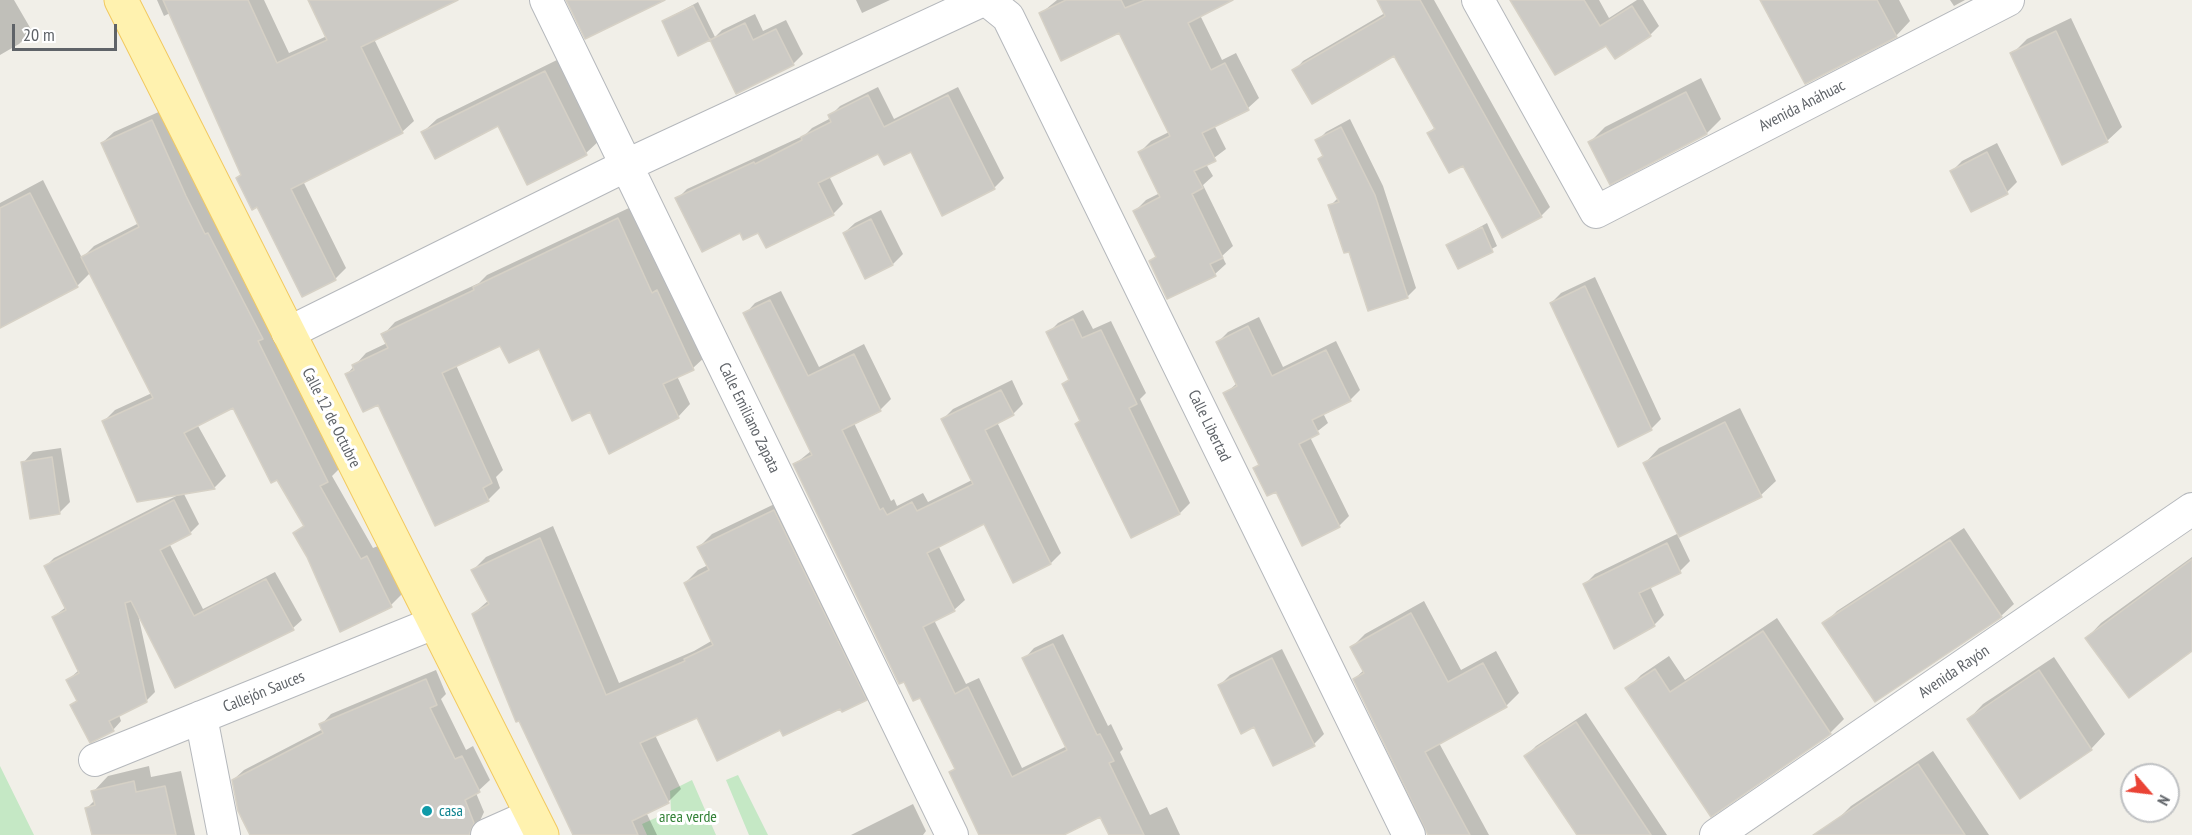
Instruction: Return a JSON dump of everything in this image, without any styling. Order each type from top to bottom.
[{"type":"main road","name":"Calle 12 de Octubre","points":[[121,0],[537,825]]},
{"type":"street","name":"Calle Emiliano Zapata","points":[[546,0],[952,835]]},
{"type":"street","name":"Avenida Anáhuac","points":[[1478,0],[1596,212],[2008,0]]},
{"type":"street","points":[[288,333],[625,166],[998,4]]},
{"type":"street","name":"Calle Libertad","points":[[998,4],[1409,835]]},
{"type":"street","name":"Avenida Rayón","points":[[1716,835],[2192,509]]},
{"type":"street","name":"Callejón Sauces","points":[[95,760],[434,623]]},
{"type":"street","points":[[201,717],[224,835]]},
{"type":"street","points":[[486,835],[537,825]]},
{"type":"green space","points":[[0,766],[34,835],[0,835]]},
{"type":"green space","name":"area verde","points":[[738,775],[768,835],[749,835],[726,780]]},
{"type":"green space","name":"area verde","points":[[692,780],[716,835],[647,835],[642,824],[671,811],[670,791]]},
{"type":"building","points":[[163,0],[248,0],[277,63],[327,40],[308,0],[458,0],[361,47],[403,133],[291,189],[336,280],[302,297],[257,207],[252,210],[236,178],[241,175]]},
{"type":"building","points":[[566,0],[665,0],[585,39]]},
{"type":"building","points":[[1066,0],[1121,0],[1125,8],[1145,0],[1233,0],[1188,23],[1211,70],[1225,63],[1249,110],[1202,133],[1216,161],[1194,171],[1203,188],[1192,194],[1223,258],[1210,264],[1216,276],[1167,299],[1149,261],[1156,257],[1133,211],[1160,197],[1138,152],[1170,136],[1119,33],[1061,61],[1039,13]]},
{"type":"building","points":[[1377,0],[1420,0],[1542,217],[1502,238],[1463,166],[1449,173],[1427,133],[1435,129],[1394,56],[1312,104],[1292,70],[1385,16]]},
{"type":"building","points":[[1510,0],[1584,0],[1600,26],[1632,6],[1651,36],[1615,59],[1606,46],[1555,75]]},
{"type":"building","points":[[1760,0],[1877,0],[1897,37],[1805,84]]},
{"type":"building","points":[[693,6],[710,40],[678,56],[662,21]]},
{"type":"building","points":[[745,23],[753,40],[776,29],[794,65],[736,94],[710,40]]},
{"type":"building","points":[[2056,31],[2108,142],[2062,165],[2010,53]]},
{"type":"building","points":[[545,71],[587,155],[527,185],[498,126],[435,159],[421,132]]},
{"type":"building","points":[[1686,92],[1707,134],[1610,185],[1588,142]]},
{"type":"building","points":[[868,95],[884,127],[948,95],[995,189],[942,216],[911,152],[884,165],[878,154],[818,183],[834,215],[766,248],[758,233],[743,240],[740,233],[702,252],[675,198],[754,162],[755,164],[802,140],[801,137],[831,122],[828,115]]},
{"type":"building","points":[[152,120],[205,234],[208,233],[263,339],[258,341],[328,482],[320,486],[361,559],[367,556],[392,607],[340,632],[307,557],[293,533],[304,526],[277,480],[271,483],[233,408],[184,433],[215,489],[137,502],[102,421],[153,398],[81,257],[139,227],[101,143]]},
{"type":"building","points":[[1341,127],[1375,195],[1408,298],[1368,311],[1349,252],[1344,253],[1328,205],[1339,202],[1318,159],[1323,156],[1315,140]]},
{"type":"building","points":[[1987,152],[2008,194],[1971,212],[1950,171]]},
{"type":"building","points":[[30,193],[78,287],[0,328],[0,208]]},
{"type":"building","points":[[618,218],[652,293],[657,290],[694,370],[663,384],[679,418],[609,454],[590,412],[572,421],[539,349],[509,363],[500,346],[442,373],[492,483],[483,488],[489,501],[435,526],[378,405],[363,412],[345,374],[354,370],[352,365],[388,348],[381,334]]},
{"type":"building","points":[[871,219],[893,265],[865,279],[843,233]]},
{"type":"building","points":[[1482,227],[1493,252],[1458,269],[1446,245]]},
{"type":"building","points":[[1585,286],[1652,430],[1618,447],[1550,303]]},
{"type":"building","points":[[770,300],[808,376],[854,354],[881,411],[842,430],[880,510],[883,508],[887,515],[912,502],[917,511],[973,484],[941,419],[1001,390],[1014,415],[985,430],[1051,564],[1013,583],[984,524],[927,553],[955,611],[923,627],[955,694],[968,687],[1012,777],[1067,750],[1022,658],[1053,644],[1097,735],[1100,734],[1114,761],[1109,763],[1144,835],[1109,835],[1100,817],[1064,835],[979,835],[949,772],[955,769],[920,698],[913,701],[904,682],[899,684],[793,464],[812,455],[743,313]]},
{"type":"building","points":[[1073,319],[1082,338],[1101,330],[1137,404],[1129,408],[1180,514],[1131,538],[1075,424],[1080,421],[1062,384],[1069,380],[1046,332]]},
{"type":"building","points":[[1248,326],[1272,376],[1326,350],[1351,401],[1312,420],[1319,434],[1299,444],[1340,527],[1302,546],[1276,492],[1267,496],[1253,468],[1259,465],[1223,393],[1237,386],[1216,342]]},
{"type":"building","points":[[1725,422],[1762,497],[1679,537],[1643,463]]},
{"type":"building","points":[[52,457],[60,514],[30,519],[21,462]]},
{"type":"building","points":[[174,500],[191,534],[160,550],[194,616],[266,579],[294,630],[175,688],[131,601],[125,603],[147,702],[109,721],[114,731],[90,743],[70,705],[77,701],[66,680],[79,673],[52,617],[66,610],[44,566]]},
{"type":"building","points":[[774,510],[867,700],[842,712],[840,709],[783,736],[780,730],[717,761],[697,718],[640,743],[669,803],[632,821],[638,835],[573,835],[519,721],[516,722],[472,614],[489,604],[471,570],[540,538],[606,695],[685,661],[684,659],[713,645],[684,583],[709,570],[697,547]]},
{"type":"building","points":[[1950,540],[2002,617],[1875,702],[1822,623]]},
{"type":"building","points":[[1667,543],[1681,573],[1639,593],[1655,626],[1614,649],[1583,584]]},
{"type":"building","points":[[2192,559],[2192,651],[2129,698],[2085,638]]},
{"type":"building","points":[[1411,613],[1448,682],[1483,663],[1507,707],[1425,752],[1470,835],[1428,835],[1353,679],[1364,673],[1350,647]]},
{"type":"building","points":[[1763,631],[1831,734],[1711,817],[1625,688],[1655,669],[1670,692]]},
{"type":"building","points":[[1272,658],[1315,746],[1273,766],[1254,727],[1241,734],[1218,685]]},
{"type":"building","points":[[2039,670],[2092,750],[2020,799],[1967,719]]},
{"type":"building","points":[[426,679],[437,705],[430,708],[455,759],[462,756],[480,792],[465,800],[474,823],[469,835],[250,835],[238,811],[232,780],[323,733],[319,724]]},
{"type":"building","points":[[1576,722],[1651,835],[1577,835],[1524,756]]},
{"type":"building","points":[[1918,764],[1965,835],[1813,835]]},
{"type":"building","points":[[134,781],[136,792],[165,786],[176,835],[92,835],[85,808],[95,805],[91,791]]},
{"type":"place","name":"casa","points":[[427,811]]}]
